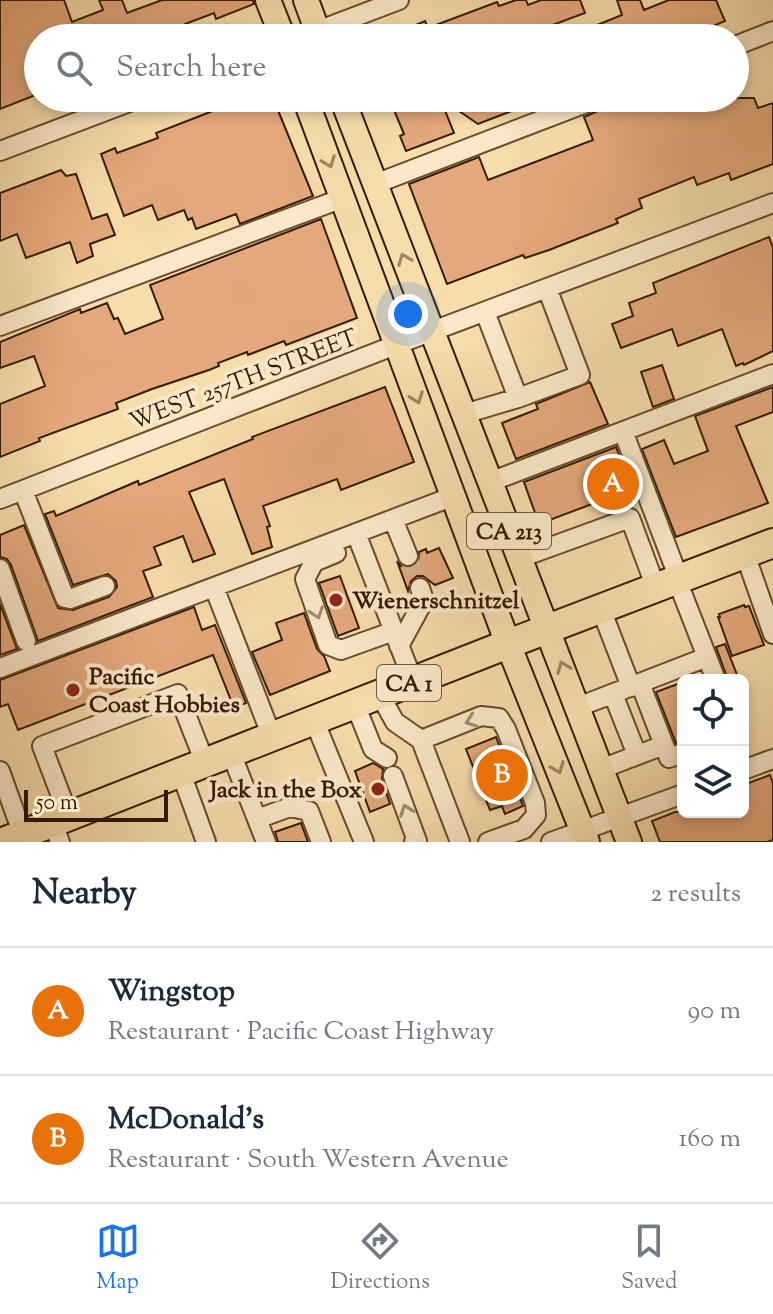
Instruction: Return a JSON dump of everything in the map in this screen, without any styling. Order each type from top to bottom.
[{"type":"highway","name":"CA 1","points":[[41,833],[314,720],[773,543]]},
{"type":"main road","points":[[268,0],[277,24]]},
{"type":"main road","points":[[306,0],[310,24]]},
{"type":"main road","name":"CA 213","points":[[310,112],[508,644],[585,836]]},
{"type":"main road","name":"CA 213","points":[[347,112],[629,842]]},
{"type":"street","points":[[341,24],[399,0]]},
{"type":"street","points":[[749,40],[773,31]]},
{"type":"street","points":[[0,151],[103,112]]},
{"type":"street","points":[[375,184],[563,112]]},
{"type":"street","points":[[0,326],[343,198]]},
{"type":"street","name":"WEST 257TH STREET","points":[[0,499],[398,344],[773,203]]},
{"type":"street","points":[[464,414],[580,375],[547,288]]},
{"type":"street","points":[[485,312],[518,398]]},
{"type":"street","points":[[490,482],[773,374]]},
{"type":"street","points":[[623,431],[671,583]]},
{"type":"street","points":[[23,490],[65,598],[105,586]]},
{"type":"street","points":[[420,588],[424,600],[397,638],[341,650],[328,645],[305,579],[314,562],[393,519],[454,496]]},
{"type":"street","points":[[520,558],[630,518],[671,583],[714,674]]},
{"type":"street","points":[[393,519],[408,556]]},
{"type":"street","points":[[0,668],[214,587],[359,538]]},
{"type":"street","points":[[359,538],[413,681]]},
{"type":"street","points":[[745,554],[773,634]]},
{"type":"street","points":[[0,569],[26,641]]},
{"type":"street","points":[[214,587],[272,737]]},
{"type":"street","points":[[601,609],[669,758],[677,755]]},
{"type":"street","points":[[682,674],[707,657]]},
{"type":"street","points":[[578,707],[636,685],[677,675]]},
{"type":"street","points":[[41,833],[42,746],[178,694],[206,842]]},
{"type":"street","points":[[613,694],[637,755]]},
{"type":"street","points":[[367,700],[421,740],[460,842]]},
{"type":"street","points":[[367,700],[373,749],[390,767],[417,841],[414,842]]},
{"type":"street","points":[[421,740],[481,716],[499,718],[535,803],[536,815],[524,829],[488,842]]},
{"type":"street","points":[[314,720],[364,842]]},
{"type":"street","points":[[601,769],[664,745]]},
{"type":"street","points":[[231,753],[266,842]]},
{"type":"street","points":[[749,768],[773,759]]},
{"type":"street","points":[[0,771],[41,833]]},
{"type":"street","points":[[551,842],[585,836],[620,818],[677,796]]},
{"type":"street","points":[[257,819],[290,807],[309,811],[321,842]]},
{"type":"building","points":[[0,0],[64,0],[72,22],[103,10],[99,0],[122,0],[127,13],[162,0],[253,0],[254,4],[216,19],[214,13],[185,24],[24,24],[24,100],[0,109]]},
{"type":"building","points":[[516,0],[526,0],[528,5],[541,0],[580,0],[585,13],[555,24],[439,24],[497,2],[499,6]]},
{"type":"building","points":[[617,0],[640,0],[644,10],[669,0],[716,0],[725,21],[718,24],[600,24],[622,15]]},
{"type":"building","points":[[749,98],[754,98],[758,108],[773,103],[773,164],[731,180],[729,173],[697,185],[694,177],[639,199],[642,208],[616,219],[618,223],[447,284],[409,184],[479,157],[488,180],[593,140],[584,117],[595,112],[749,112]]},
{"type":"building","points":[[210,112],[279,112],[313,196],[240,224],[236,214],[196,229],[192,218],[188,220],[184,210],[158,220],[152,205],[124,216],[101,154],[115,148],[117,153],[158,138],[156,133]]},
{"type":"building","points":[[395,112],[446,112],[454,133],[406,151],[400,136],[404,134]]},
{"type":"building","points":[[460,112],[509,112],[478,124]]},
{"type":"building","points":[[61,170],[66,176],[76,174],[92,219],[107,214],[115,235],[90,244],[93,256],[77,263],[70,242],[26,258],[17,234],[0,241],[0,193]]},
{"type":"building","points":[[321,219],[357,318],[286,345],[284,341],[218,363],[219,366],[209,370],[116,403],[118,409],[39,438],[40,441],[0,457],[0,404],[45,386],[34,356],[0,368],[0,342],[80,309],[81,313],[107,303],[125,334],[163,319],[150,285]]},
{"type":"building","points":[[769,237],[773,248],[773,351],[736,366],[722,329],[678,346],[672,329],[621,348],[612,324],[633,316],[629,303],[656,293],[653,283]]},
{"type":"building","points":[[662,365],[674,399],[653,407],[641,372]]},
{"type":"building","points":[[590,382],[608,424],[516,459],[502,423],[538,409],[536,404]]},
{"type":"building","points":[[385,387],[414,462],[341,490],[337,479],[263,506],[270,526],[267,527],[272,547],[252,554],[224,479],[189,492],[215,554],[193,562],[183,536],[154,547],[161,565],[143,571],[153,597],[38,641],[11,565],[7,559],[0,557],[0,535],[24,525],[58,608],[73,610],[109,597],[117,587],[116,581],[108,574],[73,585],[45,514],[54,511],[56,516],[138,481],[139,485],[252,437]]},
{"type":"building","points":[[773,387],[773,412],[736,426],[768,503],[676,537],[642,449],[664,440],[674,464],[708,451],[695,416]]},
{"type":"building","points":[[616,447],[632,489],[539,524],[524,482]]},
{"type":"building","points":[[439,548],[453,578],[435,585],[423,576],[417,576],[411,581],[408,591],[397,561],[401,566],[412,567],[418,563],[419,552],[426,549],[427,553]]},
{"type":"building","name":"Wienerschnitzel","points":[[340,576],[359,628],[338,636],[319,583]]},
{"type":"building","points":[[0,604],[17,649],[0,655]]},
{"type":"building","points":[[744,605],[749,606],[764,645],[732,656],[718,617]]},
{"type":"building","points":[[194,607],[202,630],[215,625],[246,703],[234,708],[213,655],[18,730],[8,704],[0,707],[0,680]]},
{"type":"building","points":[[304,613],[317,649],[324,656],[330,671],[270,695],[252,652],[282,640],[276,623]]},
{"type":"building","points":[[725,644],[737,674],[726,674],[716,647]]},
{"type":"building","points":[[677,684],[677,743],[676,743],[656,692]]},
{"type":"building","points":[[496,737],[523,806],[505,814],[502,806],[490,810],[466,749]]},
{"type":"building","name":"Jack in the Box","points":[[373,763],[383,769],[382,779],[390,804],[370,812],[355,771]]},
{"type":"building","points":[[770,775],[773,783],[773,840],[660,842],[652,821],[675,812],[677,818],[749,818],[749,783]]},
{"type":"building","points":[[301,823],[308,842],[278,842],[275,832]]},
{"type":"tunnel","points":[[408,556],[420,588]]},
{"type":"place","name":"Wingstop","points":[[613,484]]},
{"type":"place","name":"Wienerschnitzel","points":[[336,600]]},
{"type":"place","name":"Pacific Coast Hobbies","points":[[73,690]]},
{"type":"place","name":"McDonald's","points":[[502,775]]},
{"type":"place","name":"Jack in the Box","points":[[378,789]]}]
